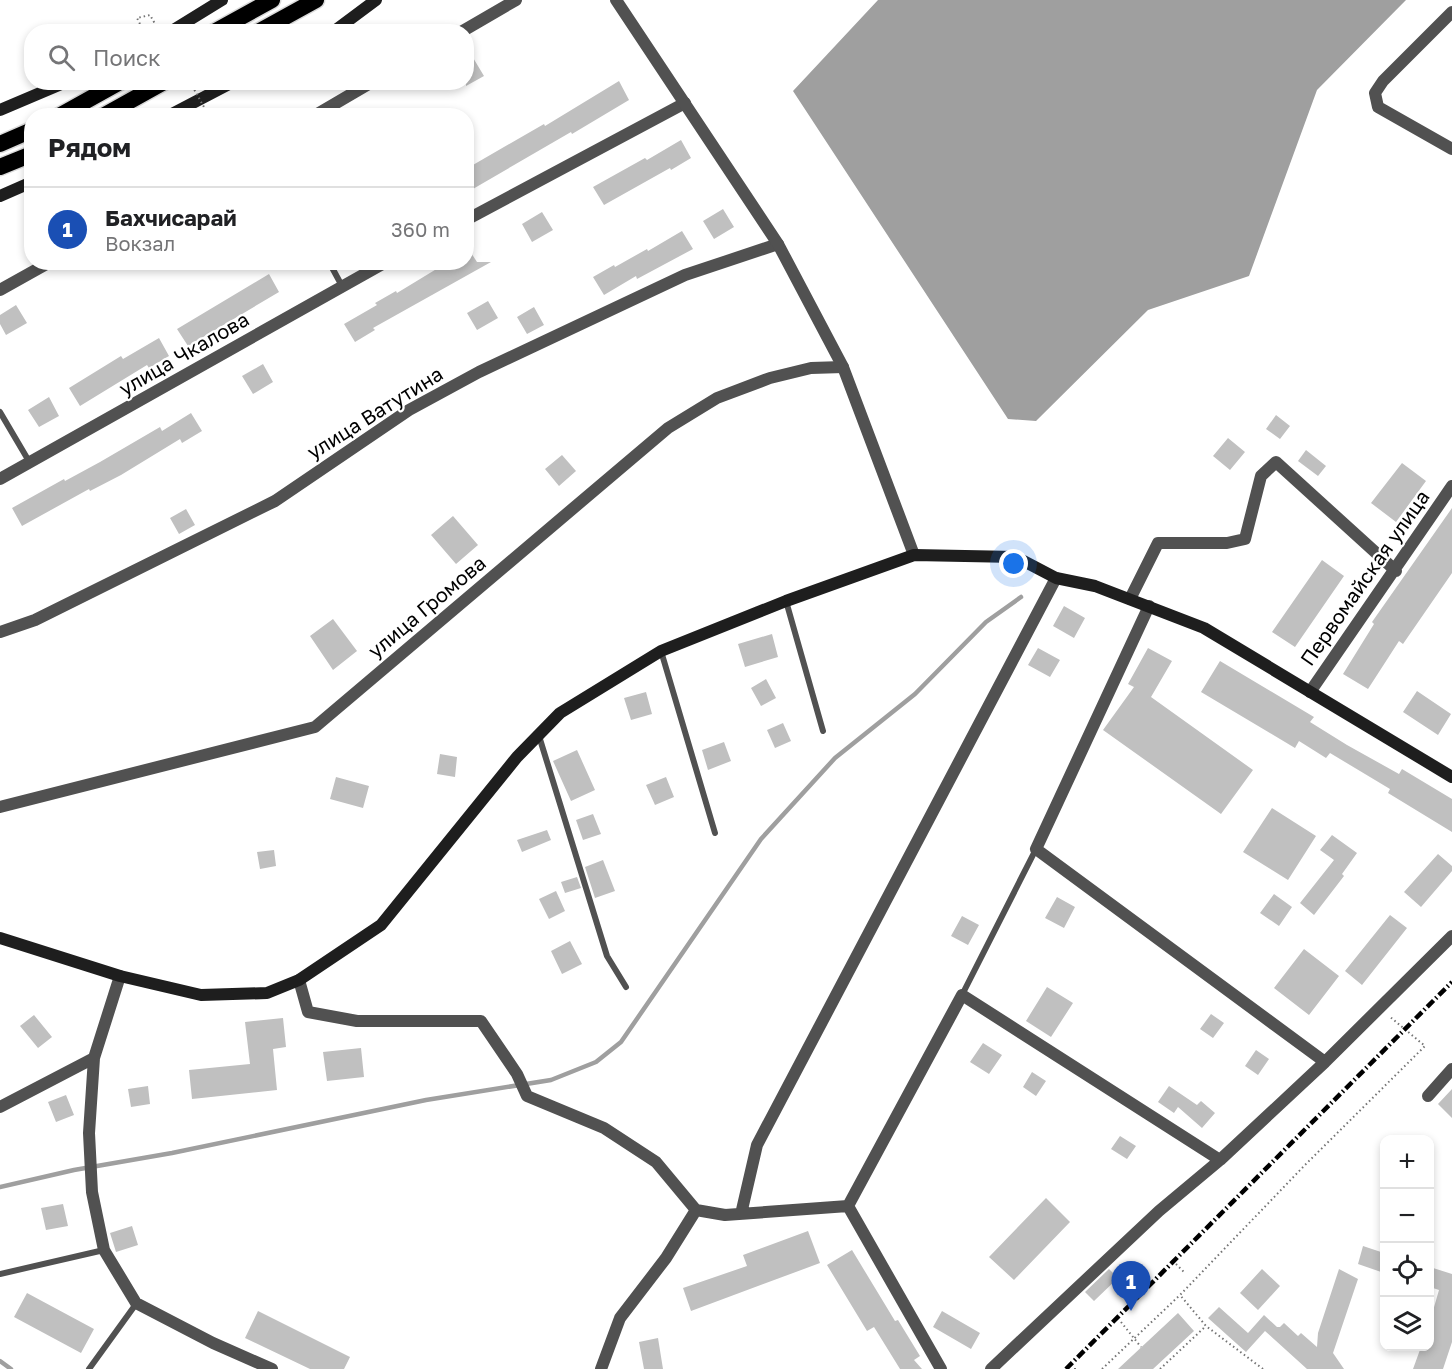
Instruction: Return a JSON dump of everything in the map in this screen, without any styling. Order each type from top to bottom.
[{"type":"highway","points":[[228,24],[272,0]]},
{"type":"highway","points":[[272,24],[316,0]]},
{"type":"highway","points":[[73,108],[106,90]]},
{"type":"highway","points":[[117,108],[150,90]]},
{"type":"highway","points":[[0,144],[24,134]]},
{"type":"highway","points":[[0,167],[24,157]]},
{"type":"main road","points":[[183,24],[222,0]]},
{"type":"main road","points":[[344,24],[376,0]]},
{"type":"main road","points":[[0,110],[47,90]]},
{"type":"main road","points":[[183,108],[218,90]]},
{"type":"main road","points":[[0,196],[24,186]]},
{"type":"main road","points":[[0,938],[120,976],[201,995],[267,993],[299,980],[381,925],[517,757],[560,713],[661,651],[786,601],[914,555],[1017,557],[1056,578],[1095,586],[1204,628],[1452,777]]},
{"type":"street","points":[[474,24],[516,0]]},
{"type":"street","points":[[616,0],[778,244],[843,367],[914,555]]},
{"type":"street","points":[[1452,12],[1383,81],[1375,93],[1378,107],[1452,150]]},
{"type":"street","points":[[328,108],[358,90]]},
{"type":"street","points":[[474,216],[685,103]]},
{"type":"street","name":"улица Ватутина","points":[[0,632],[35,620],[275,501],[409,410],[479,372],[685,275],[778,244]]},
{"type":"street","points":[[0,290],[36,270]]},
{"type":"street","name":"улица Чкалова","points":[[0,479],[371,270]]},
{"type":"street","name":"улица Громова","points":[[0,807],[315,727],[669,428],[717,398],[770,378],[811,368],[843,367]]},
{"type":"street","points":[[1130,599],[1158,543],[1227,543],[1245,539],[1261,476],[1276,462],[1396,571]]},
{"type":"street","name":"Первомайская улица","points":[[1310,692],[1396,571],[1452,486]]},
{"type":"street","points":[[741,1214],[757,1145],[1056,578]]},
{"type":"street","points":[[1149,606],[1036,849],[1325,1062]]},
{"type":"street","points":[[991,1369],[1159,1211],[1220,1160],[1325,1062],[1452,936]]},
{"type":"street","points":[[120,976],[94,1058],[89,1133],[92,1192],[104,1250],[136,1303],[213,1343],[273,1369]]},
{"type":"street","points":[[299,980],[308,1012],[357,1021],[481,1021],[517,1074],[527,1096],[604,1128],[656,1162],[696,1210],[725,1215],[848,1206]]},
{"type":"street","points":[[848,1206],[962,995],[1220,1160]]},
{"type":"street","points":[[0,1107],[94,1058]]},
{"type":"street","points":[[1428,1096],[1452,1069]]},
{"type":"street","points":[[848,1206],[941,1369]]},
{"type":"street","points":[[601,1369],[620,1317],[666,1258],[696,1210]]},
{"type":"lane","points":[[333,270],[342,286]]},
{"type":"lane","points":[[0,412],[30,464]]},
{"type":"lane","points":[[786,601],[823,731]]},
{"type":"lane","points":[[661,651],[715,833]]},
{"type":"lane","points":[[538,735],[607,957],[626,987]]},
{"type":"lane","points":[[962,995],[1036,849]]},
{"type":"lane","points":[[0,1274],[104,1250]]},
{"type":"lane","points":[[89,1369],[136,1303]]},
{"type":"path","points":[[140,24],[137,18],[150,15],[155,24]]},
{"type":"path","points":[[194,90],[205,108]]},
{"type":"path","points":[[1102,1369],[1180,1295],[1304,1166],[1425,1046],[1379,1009]]},
{"type":"path","points":[[1176,1264],[1185,1273]]},
{"type":"path","points":[[1180,1295],[1206,1326],[1263,1369]]},
{"type":"path","points":[[1121,1322],[1141,1347]]},
{"type":"path","points":[[1157,1365],[1160,1369],[1206,1326]]},
{"type":"shaded area","points":[[878,0],[1406,0],[1317,90],[1249,276],[1148,310],[1036,421],[1008,419],[793,91]]},
{"type":"building","points":[[474,59],[484,76],[474,82]]},
{"type":"building","points":[[619,81],[629,100],[474,188],[474,164],[544,124],[545,126]]},
{"type":"building","points":[[681,140],[691,158],[604,205],[593,187]]},
{"type":"building","points":[[723,209],[734,227],[714,239],[703,221]]},
{"type":"building","points":[[542,212],[553,230],[532,242],[522,224]]},
{"type":"building","points":[[682,231],[693,249],[637,279],[636,276],[604,295],[593,277],[647,249],[648,251]]},
{"type":"building","points":[[474,257],[477,262],[491,262],[373,328],[375,330],[355,342],[344,324],[377,305],[375,303],[396,291],[397,293],[435,270],[474,270]]},
{"type":"building","points":[[269,274],[279,292],[188,346],[177,329]]},
{"type":"building","points":[[488,301],[498,318],[477,330],[467,313]]},
{"type":"building","points":[[16,305],[27,323],[6,335],[0,324],[0,315]]},
{"type":"building","points":[[534,307],[544,325],[527,334],[517,317]]},
{"type":"building","points":[[159,338],[169,356],[149,368],[147,365],[80,406],[69,388],[121,356],[123,359]]},
{"type":"building","points":[[263,364],[273,382],[253,394],[242,376]]},
{"type":"building","points":[[49,397],[59,416],[39,427],[28,410]]},
{"type":"building","points":[[191,413],[202,431],[182,443],[180,439],[121,475],[90,491],[89,489],[22,526],[12,508],[100,462],[160,427],[162,431]]},
{"type":"building","points":[[1276,415],[1290,426],[1280,439],[1266,429]]},
{"type":"building","points":[[1228,438],[1245,452],[1230,470],[1213,456]]},
{"type":"building","points":[[1306,450],[1326,466],[1318,476],[1298,461]]},
{"type":"building","points":[[562,455],[576,471],[559,486],[545,469]]},
{"type":"building","points":[[1402,463],[1426,481],[1396,522],[1371,503]]},
{"type":"building","points":[[1452,508],[1452,573],[1403,644],[1399,641],[1368,689],[1343,674],[1374,624],[1372,622]]},
{"type":"building","points":[[186,509],[195,525],[179,534],[170,518]]},
{"type":"building","points":[[453,516],[478,545],[456,564],[431,535]]},
{"type":"building","points":[[1322,560],[1344,576],[1295,647],[1272,632]]},
{"type":"building","points":[[1064,606],[1085,618],[1074,638],[1053,626]]},
{"type":"building","points":[[333,619],[357,651],[333,670],[310,636]]},
{"type":"building","points":[[772,634],[778,657],[745,667],[738,644]]},
{"type":"building","points":[[1038,648],[1060,660],[1050,677],[1028,665]]},
{"type":"building","points":[[1148,648],[1172,661],[1151,697],[1253,770],[1221,814],[1103,730],[1134,687],[1128,684]]},
{"type":"building","points":[[1220,661],[1314,717],[1310,722],[1347,745],[1399,774],[1402,769],[1452,799],[1452,832],[1388,793],[1390,789],[1330,753],[1326,758],[1299,741],[1295,748],[1201,692]]},
{"type":"building","points":[[766,679],[776,698],[761,706],[751,688]]},
{"type":"building","points":[[1417,691],[1451,714],[1438,735],[1403,712]]},
{"type":"building","points":[[646,692],[652,714],[631,720],[624,698]]},
{"type":"building","points":[[783,723],[791,741],[775,748],[767,730]]},
{"type":"building","points":[[724,742],[731,761],[708,770],[702,750]]},
{"type":"building","points":[[577,750],[595,790],[571,801],[553,761]]},
{"type":"building","points":[[440,754],[457,757],[455,777],[437,774]]},
{"type":"building","points":[[336,777],[369,786],[363,808],[330,799]]},
{"type":"building","points":[[666,777],[674,797],[655,805],[646,785]]},
{"type":"building","points":[[1272,808],[1316,836],[1288,880],[1243,852]]},
{"type":"building","points":[[593,814],[601,834],[583,840],[576,820]]},
{"type":"building","points":[[547,830],[551,840],[522,852],[517,840]]},
{"type":"building","points":[[1332,835],[1357,853],[1342,874],[1344,876],[1314,915],[1300,903],[1334,860],[1320,850]]},
{"type":"building","points":[[274,850],[276,866],[260,869],[257,852]]},
{"type":"building","points":[[1438,854],[1452,866],[1452,871],[1421,907],[1404,892]]},
{"type":"building","points":[[603,860],[615,891],[595,898],[585,867]]},
{"type":"building","points":[[577,877],[581,888],[565,893],[561,882]]},
{"type":"building","points":[[556,891],[565,911],[549,919],[539,899]]},
{"type":"building","points":[[1274,894],[1292,907],[1279,926],[1260,913]]},
{"type":"building","points":[[1057,897],[1075,907],[1064,928],[1045,918]]},
{"type":"building","points":[[1390,915],[1407,928],[1362,985],[1345,971]]},
{"type":"building","points":[[962,916],[979,925],[968,945],[951,936]]},
{"type":"building","points":[[570,941],[582,964],[562,974],[551,951]]},
{"type":"building","points":[[1304,949],[1339,976],[1309,1015],[1274,988]]},
{"type":"building","points":[[1047,987],[1073,1003],[1051,1037],[1026,1021]]},
{"type":"building","points":[[1211,1014],[1224,1023],[1213,1038],[1200,1029]]},
{"type":"building","points":[[34,1015],[52,1037],[38,1048],[20,1026]]},
{"type":"building","points":[[283,1018],[286,1047],[273,1049],[277,1090],[192,1099],[189,1070],[250,1064],[245,1022]]},
{"type":"building","points":[[983,1043],[1002,1055],[989,1074],[970,1062]]},
{"type":"building","points":[[361,1048],[364,1077],[327,1081],[323,1052]]},
{"type":"building","points":[[1256,1050],[1269,1059],[1258,1075],[1245,1066]]},
{"type":"building","points":[[1032,1072],[1046,1081],[1036,1096],[1023,1087]]},
{"type":"building","points":[[148,1086],[150,1104],[131,1107],[128,1089]]},
{"type":"building","points":[[1169,1086],[1197,1105],[1201,1101],[1215,1113],[1202,1128],[1178,1107],[1174,1113],[1158,1102]]},
{"type":"building","points":[[1452,1089],[1452,1118],[1438,1104]]},
{"type":"building","points":[[66,1095],[74,1115],[56,1122],[48,1102]]},
{"type":"building","points":[[1120,1136],[1136,1146],[1127,1159],[1111,1149]]},
{"type":"building","points":[[1046,1198],[1070,1222],[1014,1280],[989,1257]]},
{"type":"building","points":[[63,1204],[68,1226],[46,1230],[41,1208]]},
{"type":"building","points":[[132,1226],[138,1245],[116,1252],[110,1233]]},
{"type":"building","points":[[808,1231],[820,1263],[691,1311],[683,1288],[747,1266],[743,1255]]},
{"type":"building","points":[[1363,1246],[1380,1252],[1380,1272],[1358,1264]]},
{"type":"building","points":[[852,1250],[895,1321],[898,1320],[920,1356],[914,1360],[922,1369],[900,1369],[874,1327],[867,1331],[827,1265]]},
{"type":"building","points":[[1434,1268],[1452,1274],[1452,1342],[1443,1369],[1413,1369],[1420,1351],[1434,1351],[1434,1307],[1439,1290],[1434,1288]]},
{"type":"building","points":[[1109,1269],[1118,1278],[1094,1301],[1085,1292]]},
{"type":"building","points":[[1262,1269],[1280,1286],[1258,1310],[1240,1293]]},
{"type":"building","points":[[1339,1269],[1358,1279],[1333,1353],[1344,1369],[1307,1369],[1265,1331],[1246,1352],[1208,1318],[1219,1307],[1248,1333],[1264,1315],[1277,1327],[1284,1323],[1298,1336],[1301,1333],[1317,1347],[1318,1333]]},
{"type":"building","points":[[27,1293],[94,1329],[81,1353],[14,1317]]},
{"type":"building","points":[[258,1311],[350,1357],[344,1369],[310,1369],[245,1338]]},
{"type":"building","points":[[942,1311],[980,1333],[971,1349],[933,1327]]},
{"type":"building","points":[[1178,1313],[1194,1331],[1153,1369],[1118,1369]]},
{"type":"building","points":[[658,1338],[663,1369],[644,1369],[639,1342]]},
{"type":"waterway","points":[[0,1187],[74,1170],[172,1153],[426,1100],[551,1080],[596,1062],[621,1042],[761,839],[835,758],[915,694],[986,622],[1021,597]]},
{"type":"waterway","points":[[0,1361],[11,1369]]},
{"type":"railway","points":[[1066,1369],[1452,982]]},
{"type":"place","name":"Бахчисарай","points":[[1131,1311]]}]
